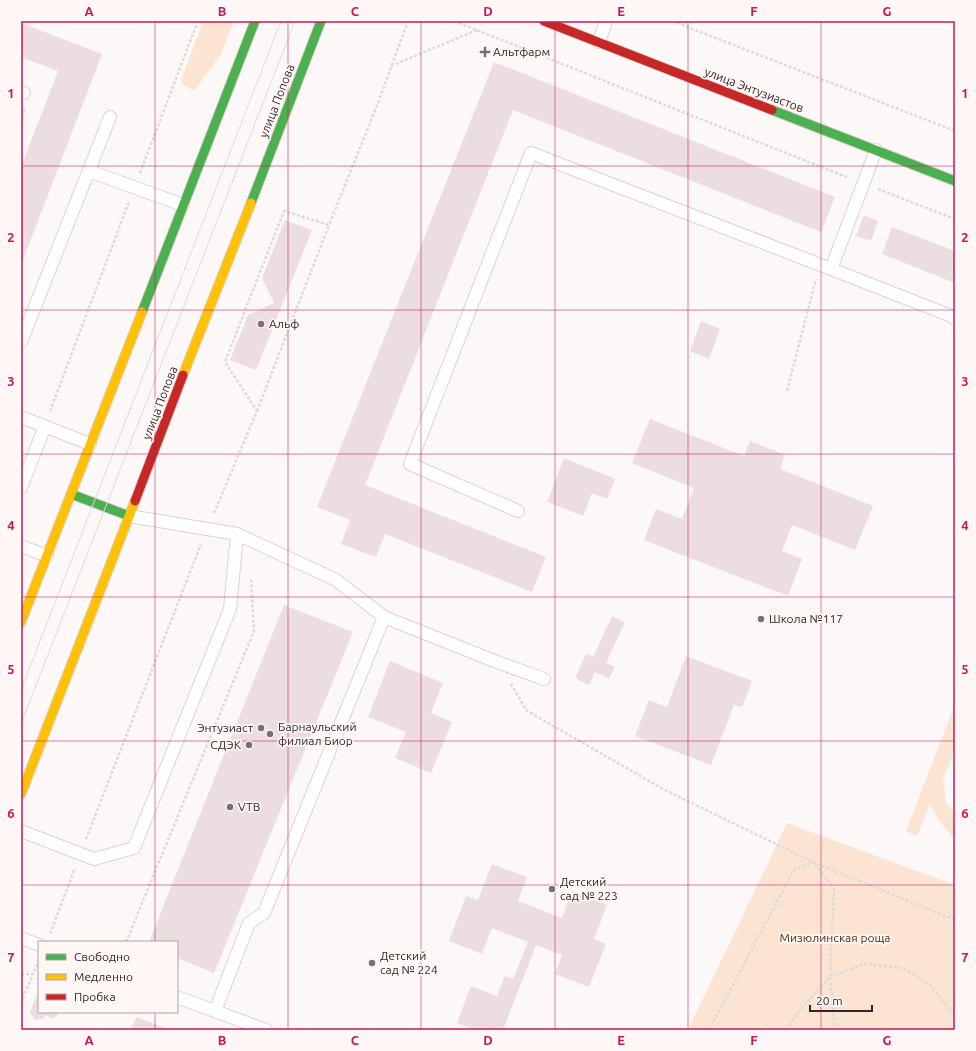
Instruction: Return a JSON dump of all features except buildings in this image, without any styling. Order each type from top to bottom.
[{"type":"main road","points":[[21,622],[255,21]]},
{"type":"main road","name":"улица Попова","points":[[21,794],[321,21]]},
{"type":"main road","name":"улица Энтузиастов","points":[[544,21],[955,181]]},
{"type":"main road","points":[[71,494],[129,516]]},
{"type":"lane","points":[[599,42],[606,21]]},
{"type":"lane","points":[[21,342],[110,117]]},
{"type":"lane","points":[[825,268],[864,184],[876,150]]},
{"type":"lane","points":[[518,510],[410,464],[531,152],[825,268],[954,317],[955,319]]},
{"type":"lane","points":[[89,171],[183,205]]},
{"type":"lane","points":[[21,417],[90,444]]},
{"type":"lane","points":[[21,488],[44,426]]},
{"type":"lane","points":[[129,516],[237,534],[336,580],[384,617],[544,679]]},
{"type":"lane","points":[[21,831],[80,855],[94,859],[134,848],[230,609],[237,534]]},
{"type":"lane","points":[[21,546],[47,556]]},
{"type":"lane","points":[[215,1011],[249,923],[264,913],[384,617]]},
{"type":"lane","points":[[21,938],[38,945]]},
{"type":"lane","points":[[178,997],[266,1030]]},
{"type":"path","points":[[44,426],[198,21]]},
{"type":"path","points":[[50,935],[207,529],[257,411],[392,66],[408,21]]},
{"type":"path","points":[[454,21],[955,219]]},
{"type":"path","points":[[672,21],[955,131]]},
{"type":"path","points":[[392,66],[477,30]]},
{"type":"path","points":[[257,411],[225,362],[284,211],[329,225]]},
{"type":"path","points":[[787,391],[825,268]]},
{"type":"path","points":[[126,941],[254,631],[251,578]]},
{"type":"path","points":[[497,662],[527,711],[665,790],[813,862],[955,920]]},
{"type":"path","points":[[813,862],[834,888],[830,977],[835,1030]]},
{"type":"path","points":[[708,1030],[794,870],[813,862]]},
{"type":"path","points":[[21,1003],[38,963]]},
{"type":"path","points":[[787,1030],[794,1017],[830,977],[864,964],[902,968],[930,985],[955,1015]]},
{"type":"path","points":[[21,974],[33,974]]},
{"type":"green space","points":[[203,21],[234,21],[221,54],[195,90],[184,86],[181,80]]},
{"type":"green space","points":[[955,704],[955,755],[953,754],[943,779],[946,802],[955,814],[955,840],[938,819],[930,804],[917,836],[906,831]]},
{"type":"green space","name":"Мизюлинская роща","points":[[787,823],[955,885],[955,1030],[688,1030]]},
{"type":"tram line","points":[[21,690],[281,21]]},
{"type":"tram line","points":[[21,724],[295,21]]},
{"type":"traffic: fast","points":[[142,312],[255,21]]},
{"type":"traffic: fast","points":[[251,203],[321,21]]},
{"type":"traffic: fast","points":[[772,110],[955,181]]},
{"type":"traffic: fast","points":[[71,494],[129,516]]},
{"type":"traffic: slow","points":[[183,375],[251,203]]},
{"type":"traffic: slow","points":[[21,622],[142,312]]},
{"type":"traffic: slow","points":[[21,794],[135,501]]},
{"type":"traffic: jam","points":[[544,21],[772,110]]},
{"type":"traffic: jam","points":[[135,501],[183,375]]},
{"type":"place","name":"Альтфарм","points":[[485,52]]},
{"type":"place","name":"Альф","points":[[261,324]]},
{"type":"place","name":"Школа №117","points":[[761,619]]},
{"type":"place","name":"Энтузиаст","points":[[261,728]]},
{"type":"place","name":"Барнаульский филиал Биор","points":[[270,734]]},
{"type":"place","name":"СДЭК","points":[[249,745]]},
{"type":"place","name":"VTB","points":[[230,807]]},
{"type":"place","name":"Детский сад № 223","points":[[552,889]]},
{"type":"place","name":"Детский сад № 224","points":[[372,963]]}]
